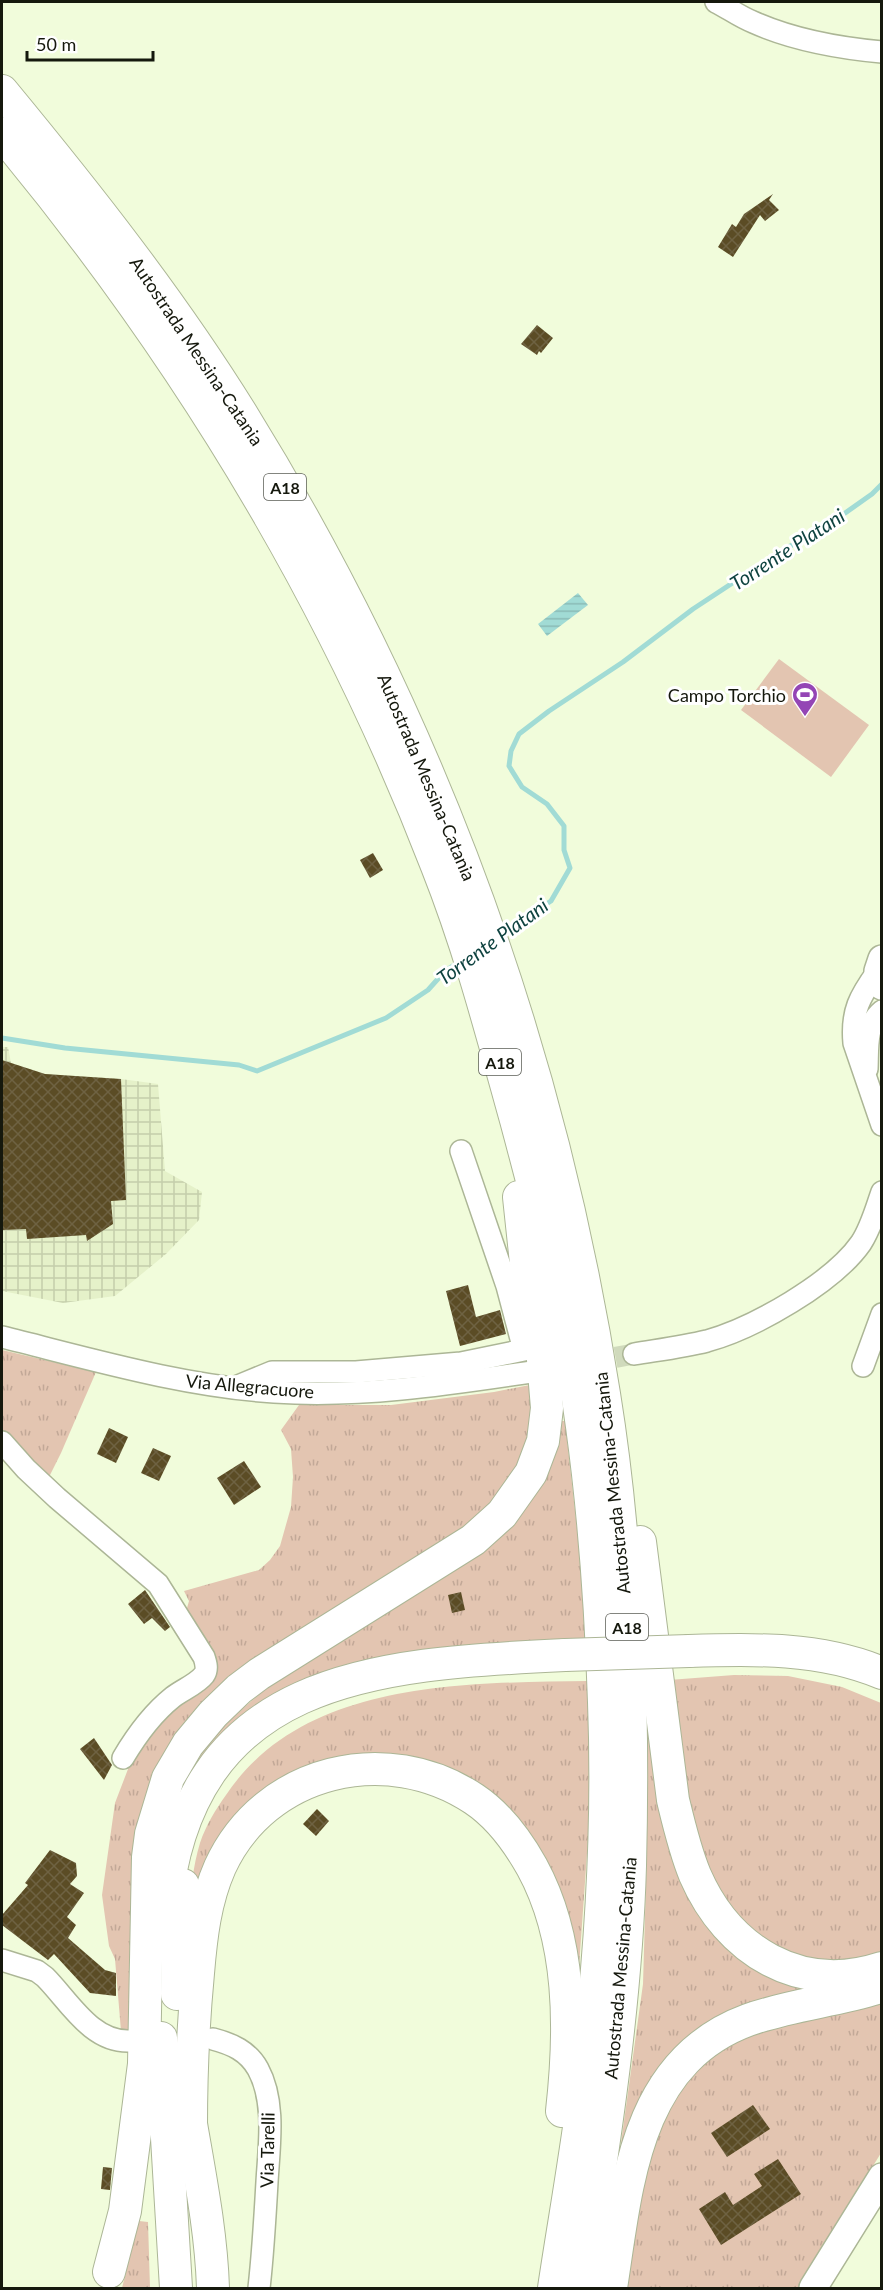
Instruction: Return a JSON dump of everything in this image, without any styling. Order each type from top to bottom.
[{"type":"highway","name":"Autostrada Messina-Catania","points":[[2,91],[134,257],[183,324],[277,473],[344,595],[437,791],[476,934]]},
{"type":"highway","name":"Autostrada Messina-Catania","points":[[2,134],[90,245],[159,339],[216,425],[270,516],[321,608],[377,722],[438,867],[476,934]]},
{"type":"highway","name":"A18","points":[[476,934],[492,980]]},
{"type":"highway","name":"Autostrada Messina-Catania","points":[[492,980],[521,1139],[552,1260],[577,1395],[598,1579],[604,1705],[604,1846],[599,1945],[583,2104],[554,2289]]},
{"type":"highway","name":"Autostrada Messina-Catania","points":[[492,980],[544,1109],[566,1196],[604,1394],[618,1511],[628,1634],[630,1871],[618,2030],[582,2289]]},
{"type":"highway","points":[[188,2289],[182,2174],[145,2064],[147,1857],[151,1834],[168,1778],[200,1728],[232,1695],[259,1674],[473,1540],[513,1502],[534,1465],[543,1442],[547,1408],[540,1324],[526,1263],[519,1208],[521,1139]]},
{"type":"highway","points":[[158,1977],[154,1873],[160,1833],[165,1811],[178,1779],[196,1747],[220,1718],[265,1681],[495,1531],[518,1507],[537,1475],[549,1442],[555,1408],[553,1355],[537,1262],[523,1227]]},
{"type":"highway","points":[[577,1252],[599,1306],[645,1569],[674,1800],[681,1835],[695,1876],[712,1905],[731,1930],[750,1948],[772,1963],[794,1971],[835,1976],[882,1968]]},
{"type":"highway","points":[[109,2280],[110,2216],[119,2124],[125,2094],[145,2064],[158,1977],[168,1873],[184,1820],[198,1789],[218,1761],[257,1725],[308,1695],[332,1685],[379,1672],[427,1664],[482,1659],[566,1664],[689,1660],[761,1650],[802,1653],[843,1660],[882,1673]]},
{"type":"highway","points":[[689,1660],[734,1666],[799,1670],[843,1678],[882,1692]]},
{"type":"highway","points":[[176,2289],[179,2134],[179,2048],[176,2001],[178,1921],[189,1858],[199,1826],[212,1798],[229,1772],[252,1749],[280,1728],[315,1710],[363,1693],[440,1680],[566,1664]]},
{"type":"highway","points":[[161,2289],[158,2255],[191,2054],[202,1936],[206,1912],[221,1867],[236,1840],[279,1797],[309,1781],[325,1776],[357,1769],[377,1768],[417,1773],[435,1778],[476,1800],[490,1811],[533,1868],[546,1896],[558,1932],[566,1999],[563,2103],[540,2289]]},
{"type":"highway","points":[[611,2289],[631,2164],[645,2122],[674,2073],[697,2051],[719,2035],[746,2021],[777,2011],[882,1987]]},
{"type":"highway","points":[[145,2064],[179,2134],[197,2165],[225,2247],[232,2289]]},
{"type":"highway","points":[[197,2165],[200,2289]]},
{"type":"highway","points":[[197,2165],[209,2225],[213,2289]]},
{"type":"main road","points":[[813,2289],[882,2177]]},
{"type":"street","points":[[716,2],[752,22],[797,38],[855,50],[882,52]]},
{"type":"street","points":[[880,972],[857,1002],[853,1031],[854,1043],[882,1125]]},
{"type":"street","points":[[867,1078],[869,1033],[875,1017],[882,1011]]},
{"type":"street","points":[[234,1388],[272,1372],[356,1372],[460,1363],[524,1350],[507,1286],[461,1150]]},
{"type":"street","points":[[634,1354],[717,1337],[745,1326],[781,1307],[824,1280],[847,1260],[862,1242],[882,1192]]},
{"type":"street","points":[[863,1366],[882,1314]]},
{"type":"street","name":"Via Allegracuore","points":[[2,1337],[176,1379],[275,1392],[328,1393],[392,1390],[538,1371]]},
{"type":"street","points":[[2,1442],[57,1498],[158,1584],[204,1657],[207,1669],[203,1676],[174,1696],[158,1711],[133,1741],[123,1758]]},
{"type":"street","points":[[2,1960],[37,1971],[83,2020],[95,2030],[116,2041],[145,2064]]},
{"type":"street","name":"Via Tarelli","points":[[213,2039],[229,2043],[248,2056],[256,2067],[266,2091],[269,2107],[269,2146],[260,2289]]},
{"type":"shaded area","points":[[2,1047],[8,1047],[11,1063],[45,1074],[158,1084],[165,1171],[202,1192],[199,1220],[166,1254],[115,1296],[63,1303],[2,1291]]},
{"type":"green space","name":"Campo Torchio","points":[[779,659],[869,725],[831,777],[741,710]]},
{"type":"green space","points":[[2,1350],[96,1372],[46,1483],[2,1434]]},
{"type":"green space","points":[[540,1383],[542,1404],[505,1497],[174,1751],[131,2031],[121,2031],[115,1959],[109,1946],[102,1895],[115,1803],[138,1743],[163,1714],[210,1678],[185,1615],[189,1601],[184,1591],[259,1570],[280,1546],[291,1507],[293,1477],[291,1449],[281,1430],[299,1405],[391,1405],[494,1392]]},
{"type":"green space","points":[[561,1421],[565,1421],[579,1546],[586,1649],[319,1685],[172,1813],[192,1766],[226,1724],[256,1697],[479,1553],[510,1526],[536,1493]]},
{"type":"green space","points":[[646,1636],[711,1919],[840,1984],[666,2069],[604,2266],[643,1984],[647,1847]]},
{"type":"green space","points":[[734,1675],[788,1676],[842,1687],[881,1703],[881,1957],[808,1966],[735,1921],[689,1831],[669,1680]]},
{"type":"green space","points":[[588,1681],[591,1797],[578,1981],[531,1847],[383,1764],[253,1814],[187,1992],[190,1898],[200,1843],[222,1800],[259,1757],[298,1729],[342,1709],[390,1696],[490,1683]]},
{"type":"green space","points":[[881,1996],[881,2153],[798,2288],[619,2288],[637,2163],[680,2078],[730,2038]]},
{"type":"green space","points":[[139,2221],[148,2222],[150,2288],[122,2288]]},
{"type":"water","points":[[578,593],[588,605],[547,636],[538,624]]},
{"type":"building","points":[[773,194],[769,200],[779,210],[765,221],[760,215],[733,257],[718,247],[732,224],[736,227],[744,214]]},
{"type":"building","points":[[537,325],[553,338],[537,355],[521,344]]},
{"type":"building","points":[[373,853],[383,870],[370,878],[360,860]]},
{"type":"building","points":[[2,1060],[45,1074],[121,1079],[126,1200],[111,1201],[113,1224],[87,1241],[86,1235],[27,1239],[26,1229],[2,1230]]},
{"type":"building","points":[[468,1285],[476,1317],[500,1310],[506,1334],[460,1346],[446,1291]]},
{"type":"building","points":[[109,1428],[128,1437],[116,1463],[97,1454]]},
{"type":"building","points":[[153,1448],[171,1456],[159,1481],[141,1473]]},
{"type":"building","points":[[244,1461],[261,1487],[234,1505],[217,1478]]},
{"type":"building","points":[[145,1590],[170,1627],[165,1631],[152,1618],[144,1624],[128,1604]]},
{"type":"building","points":[[461,1592],[465,1610],[452,1613],[448,1595]]},
{"type":"building","points":[[94,1738],[112,1765],[104,1780],[80,1749]]},
{"type":"building","points":[[317,1809],[329,1821],[316,1836],[303,1824]]},
{"type":"building","points":[[50,1850],[76,1863],[77,1876],[70,1884],[84,1893],[67,1917],[76,1925],[68,1938],[105,1970],[116,1973],[116,1996],[90,1993],[54,1954],[48,1960],[2,1925],[2,1915],[28,1885],[25,1883]]},
{"type":"building","points":[[753,2105],[770,2129],[727,2157],[711,2133]]},
{"type":"building","points":[[778,2159],[801,2194],[721,2245],[699,2209],[725,2192],[733,2205],[762,2186],[754,2174]]},
{"type":"building","points":[[103,2167],[112,2168],[110,2190],[101,2189]]},
{"type":"waterway","name":"Torrente Platani","points":[[500,934],[551,901],[570,868],[564,850],[564,826],[547,804],[522,787],[509,766],[511,751],[519,734],[549,711],[623,662],[693,609],[778,553],[831,523],[872,494],[882,484]]},
{"type":"waterway","name":"Torrente Platani","points":[[2,1038],[65,1048],[239,1065],[257,1071],[386,1018],[428,990],[445,971],[460,961]]},
{"type":"tunnel","points":[[585,1363],[634,1354]]},
{"type":"place","name":"Campo Torchio","points":[[805,718]]}]
